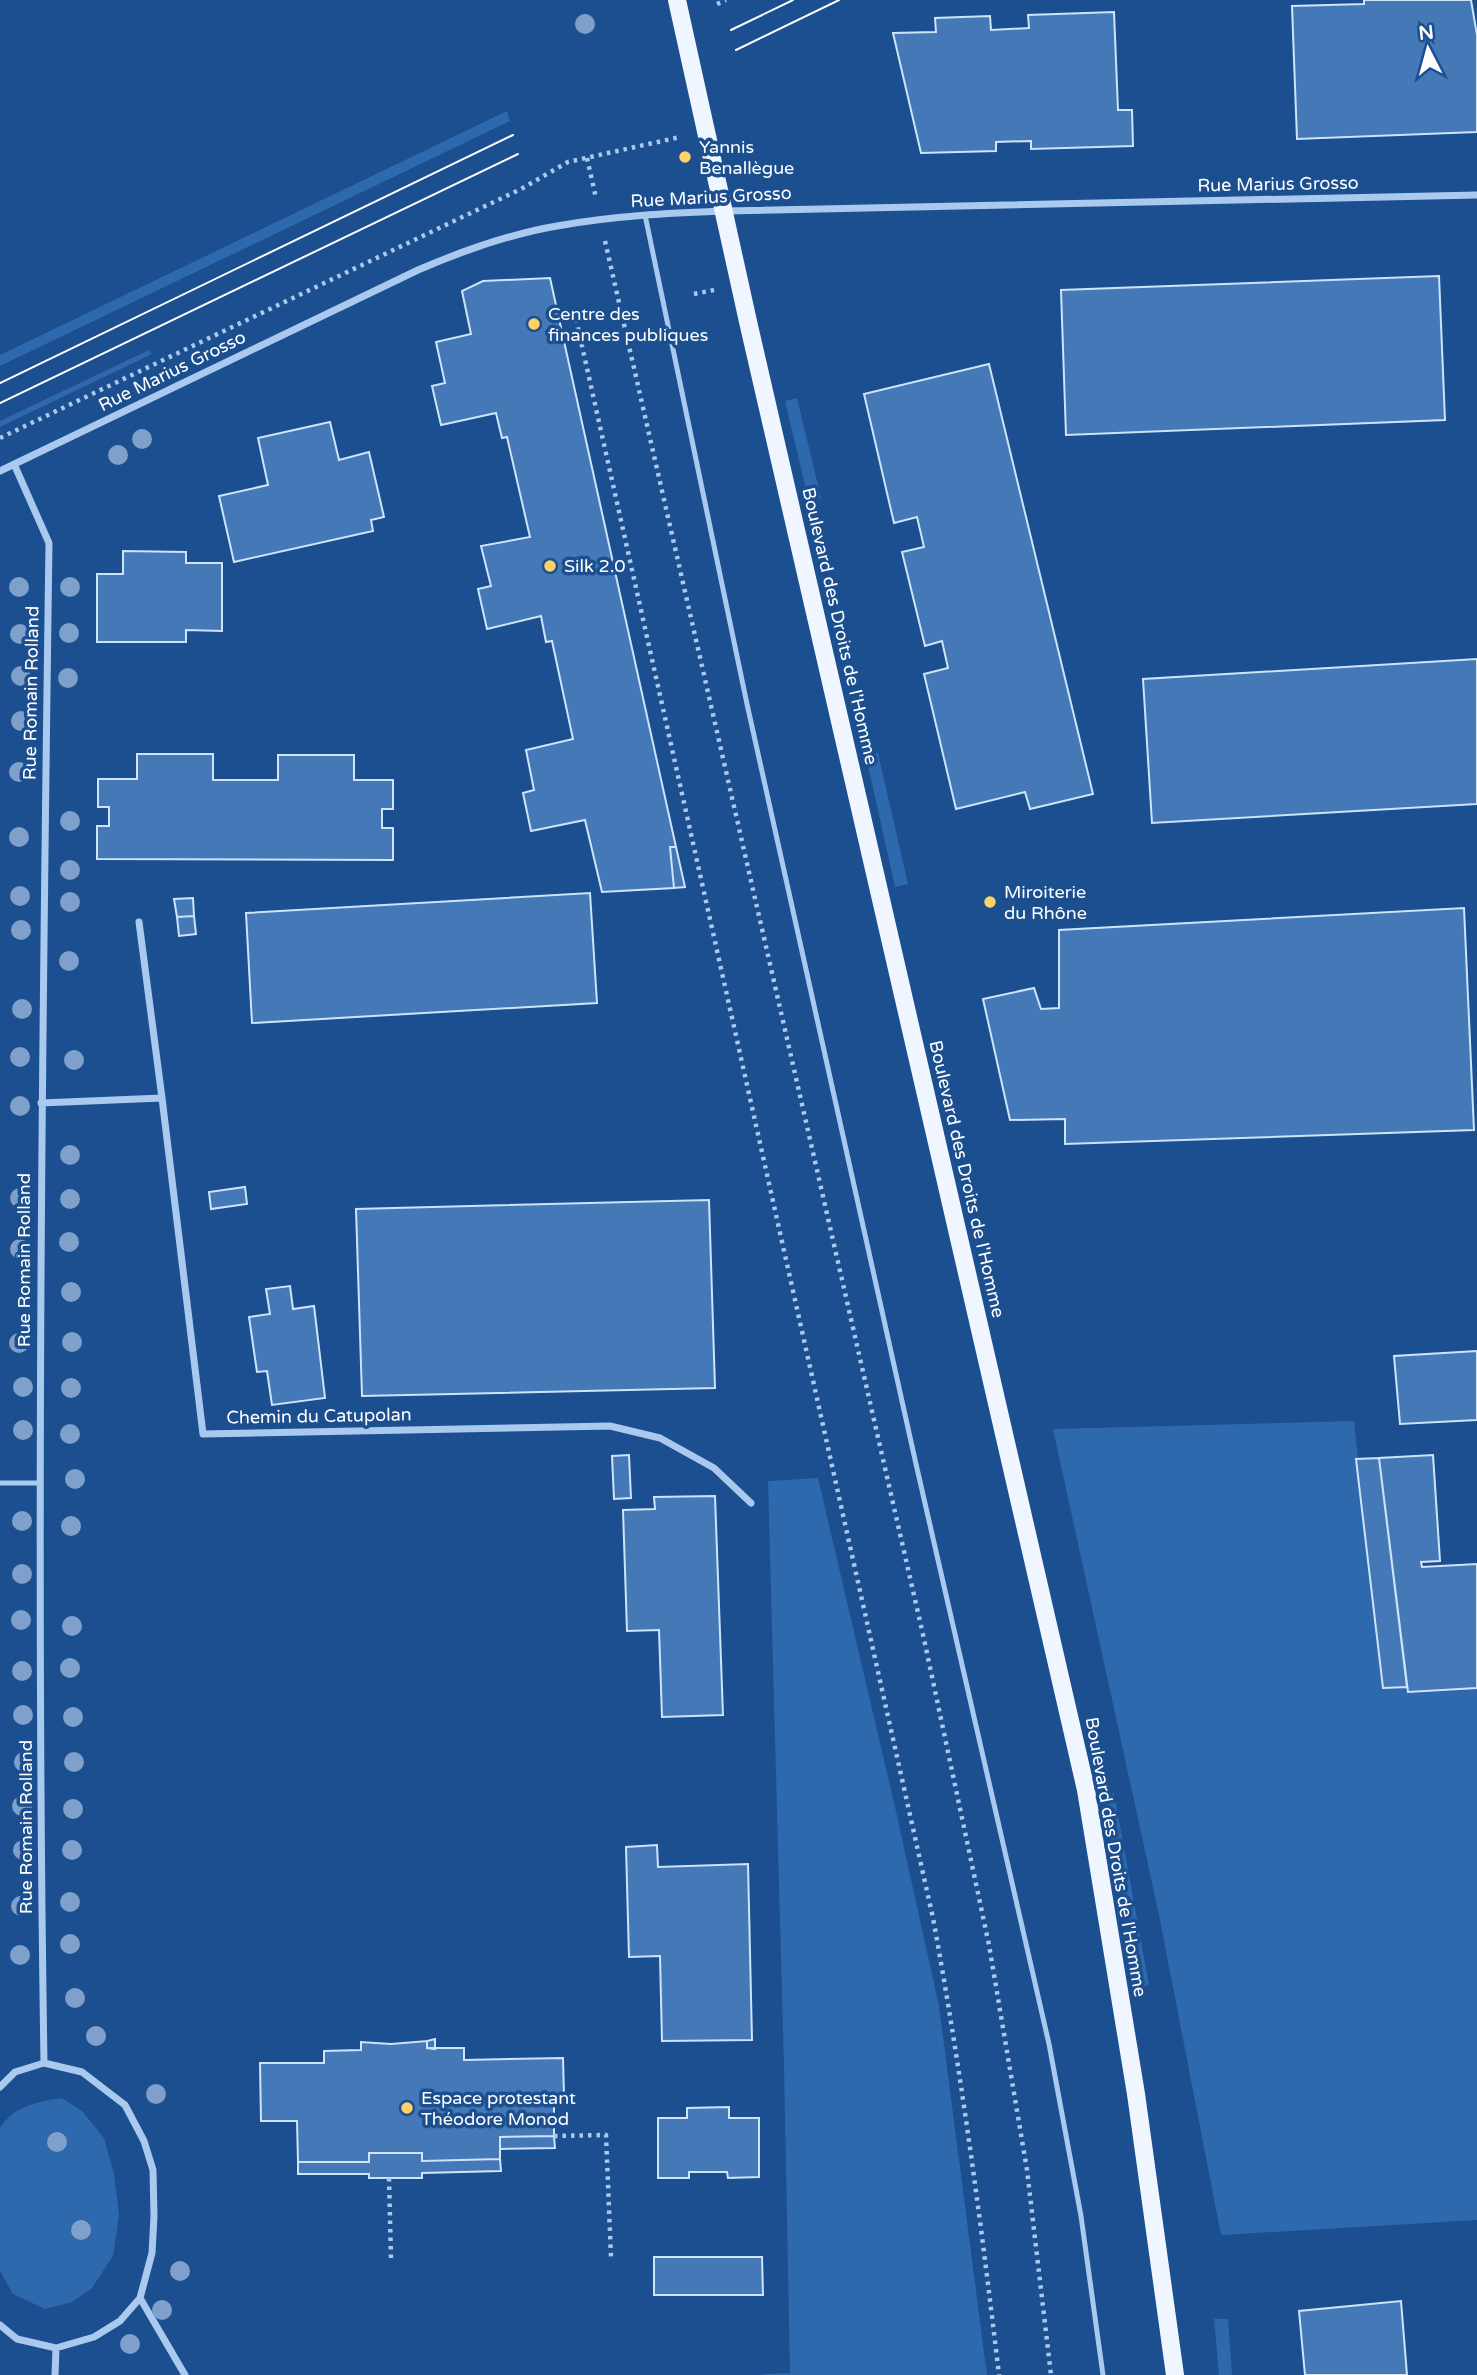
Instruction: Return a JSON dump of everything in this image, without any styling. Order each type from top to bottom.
[{"type":"main road","name":"Boulevard des Droits de l'Homme","points":[[677,0],[1086,1790],[1136,2094],[1175,2375]]},
{"type":"street","name":"Rue Marius Grosso","points":[[0,471],[418,270],[457,253],[555,226],[645,215],[725,211],[1477,195]]},
{"type":"street","name":"Rue Romain Rolland","points":[[14,464],[49,543],[39,1483],[44,2063]]},
{"type":"street","name":"Chemin du Catupolan","points":[[139,922],[203,1434],[610,1426],[660,1438],[714,1468],[751,1503]]},
{"type":"street","points":[[41,1103],[162,1098]]},
{"type":"street","points":[[0,2087],[15,2072],[44,2063],[82,2072],[125,2105],[144,2141],[153,2170],[154,2216],[152,2253],[140,2298],[120,2321],[94,2337],[56,2348],[17,2339],[0,2325]]},
{"type":"street","points":[[140,2298],[185,2375]]},
{"type":"street","points":[[55,2375],[56,2348]]},
{"type":"lane","points":[[645,215],[750,717],[919,1478],[1049,2044],[1081,2216],[1103,2375]]},
{"type":"lane","points":[[0,1483],[39,1483]]},
{"type":"path","points":[[717,4],[726,0]]},
{"type":"path","points":[[0,438],[522,190],[568,162],[707,131]]},
{"type":"path","points":[[587,158],[924,1639],[989,1945],[1027,2170],[1051,2375]]},
{"type":"path","points":[[694,294],[721,288]]},
{"type":"path","points":[[576,319],[933,1918],[972,2148],[999,2375]]},
{"type":"path","points":[[554,2136],[606,2135],[611,2257]]},
{"type":"path","points":[[389,2178],[391,2258]]},
{"type":"shaded area","points":[[507,111],[510,121],[0,366],[0,355]]},
{"type":"shaded area","points":[[149,350],[152,354],[0,427],[0,421]]},
{"type":"shaded area","points":[[797,398],[821,498],[809,502],[785,401]]},
{"type":"shaded area","points":[[878,753],[908,884],[895,887],[866,756]]},
{"type":"shaded area","points":[[1354,1421],[1383,1688],[1407,1687],[1408,1692],[1477,1688],[1477,2220],[1221,2235],[1159,1915],[1053,1429]]},
{"type":"shaded area","points":[[818,1478],[939,2006],[987,2375],[754,2375],[790,2373],[768,1481]]},
{"type":"shaded area","points":[[1114,1793],[1149,1985],[1139,1987],[1102,1794]]},
{"type":"shaded area","points":[[61,2098],[82,2111],[104,2138],[114,2174],[119,2215],[113,2256],[92,2288],[72,2302],[45,2309],[13,2294],[0,2271],[0,2128],[19,2110],[35,2103]]},
{"type":"shaded area","points":[[1214,2319],[1228,2319],[1232,2375],[1219,2375]]},
{"type":"building","points":[[1364,0],[1471,0],[1477,35],[1477,132],[1297,139],[1292,6],[1364,4]]},
{"type":"building","points":[[1114,12],[1118,110],[1132,110],[1133,146],[1031,149],[1031,141],[996,142],[996,151],[921,153],[893,33],[936,32],[935,18],[990,16],[991,30],[1029,28],[1028,15]]},
{"type":"building","points":[[1439,276],[1445,420],[1066,435],[1061,290]]},
{"type":"building","name":"Silk 2.0","points":[[550,278],[676,847],[670,847],[674,888],[602,892],[585,820],[531,831],[523,793],[534,790],[526,750],[573,739],[552,641],[546,642],[541,616],[487,629],[478,589],[491,586],[481,546],[530,537],[507,437],[502,438],[496,413],[441,425],[432,386],[445,383],[436,342],[471,334],[462,291],[483,281]]},
{"type":"building","points":[[989,364],[1093,794],[1030,809],[1025,792],[956,809],[924,674],[948,668],[942,641],[925,646],[902,552],[924,547],[917,517],[894,523],[864,394]]},
{"type":"building","points":[[330,422],[339,460],[369,452],[384,517],[371,520],[373,531],[234,562],[219,496],[268,485],[258,438]]},
{"type":"building","points":[[123,551],[186,552],[186,563],[222,563],[222,631],[186,630],[186,642],[97,642],[97,574],[123,574]]},
{"type":"building","points":[[1477,659],[1477,804],[1152,823],[1143,679]]},
{"type":"building","points":[[137,754],[213,754],[213,780],[278,780],[278,755],[354,755],[354,780],[393,780],[393,809],[382,809],[382,828],[393,828],[393,860],[97,859],[97,826],[109,826],[109,807],[98,807],[98,779],[137,779]]},
{"type":"building","points":[[670,847],[676,847],[685,887],[674,888]]},
{"type":"building","points":[[590,893],[597,1003],[252,1023],[246,913]]},
{"type":"building","points":[[193,898],[194,916],[177,917],[174,899]]},
{"type":"building","points":[[1464,908],[1474,1130],[1065,1144],[1065,1119],[1010,1120],[983,999],[1034,988],[1041,1009],[1059,1008],[1059,930]]},
{"type":"building","points":[[194,916],[196,934],[179,936],[177,917]]},
{"type":"building","points":[[245,1187],[247,1204],[211,1209],[209,1192]]},
{"type":"building","points":[[709,1200],[715,1388],[362,1396],[356,1209]]},
{"type":"building","points":[[290,1286],[293,1309],[314,1306],[325,1398],[272,1405],[267,1371],[257,1372],[249,1317],[270,1314],[266,1289]]},
{"type":"building","points":[[1477,1351],[1477,1420],[1400,1424],[1394,1356]]},
{"type":"building","points":[[629,1455],[631,1498],[614,1499],[612,1456]]},
{"type":"building","points":[[1433,1455],[1440,1561],[1421,1562],[1422,1567],[1477,1564],[1477,1688],[1408,1692],[1379,1458]]},
{"type":"building","points":[[1379,1458],[1407,1687],[1383,1688],[1356,1459]]},
{"type":"building","points":[[715,1496],[723,1715],[662,1717],[659,1630],[627,1631],[623,1510],[655,1509],[654,1497]]},
{"type":"building","points":[[657,1845],[658,1867],[748,1864],[752,2040],[662,2041],[660,1956],[629,1957],[626,1847]]},
{"type":"building","points":[[435,2039],[435,2049],[427,2048],[427,2041]]},
{"type":"building","name":"Espace protestant Théodore Monod","points":[[427,2041],[427,2048],[464,2048],[464,2060],[563,2058],[564,2096],[554,2096],[554,2136],[500,2137],[500,2159],[422,2161],[422,2153],[369,2153],[369,2162],[298,2162],[297,2121],[261,2121],[260,2063],[324,2063],[324,2051],[361,2050],[361,2042],[391,2044]]},
{"type":"building","points":[[729,2107],[729,2118],[759,2118],[759,2177],[728,2178],[727,2172],[689,2172],[689,2178],[658,2178],[658,2118],[687,2118],[687,2108]]},
{"type":"building","points":[[554,2136],[555,2148],[500,2149],[500,2137]]},
{"type":"building","points":[[369,2153],[422,2153],[422,2161],[500,2159],[501,2171],[422,2173],[422,2178],[369,2178],[369,2174],[298,2174],[298,2162],[369,2162]]},
{"type":"building","points":[[654,2257],[762,2257],[763,2295],[654,2295]]},
{"type":"building","points":[[1401,2301],[1407,2375],[1305,2375],[1299,2311]]},
{"type":"tram line","points":[[731,30],[793,0]]},
{"type":"tram line","points":[[736,50],[839,0]]},
{"type":"tram line","points":[[0,383],[513,135]]},
{"type":"tram line","points":[[0,403],[518,154]]},
{"type":"place","name":"Yannis Benallègue","points":[[685,157]]},
{"type":"place","name":"Centre des finances publiques","points":[[534,324]]},
{"type":"place","name":"Silk 2.0","points":[[550,566]]},
{"type":"place","name":"Miroiterie du Rhône","points":[[990,902]]},
{"type":"place","name":"Espace protestant Théodore Monod","points":[[407,2108]]}]
